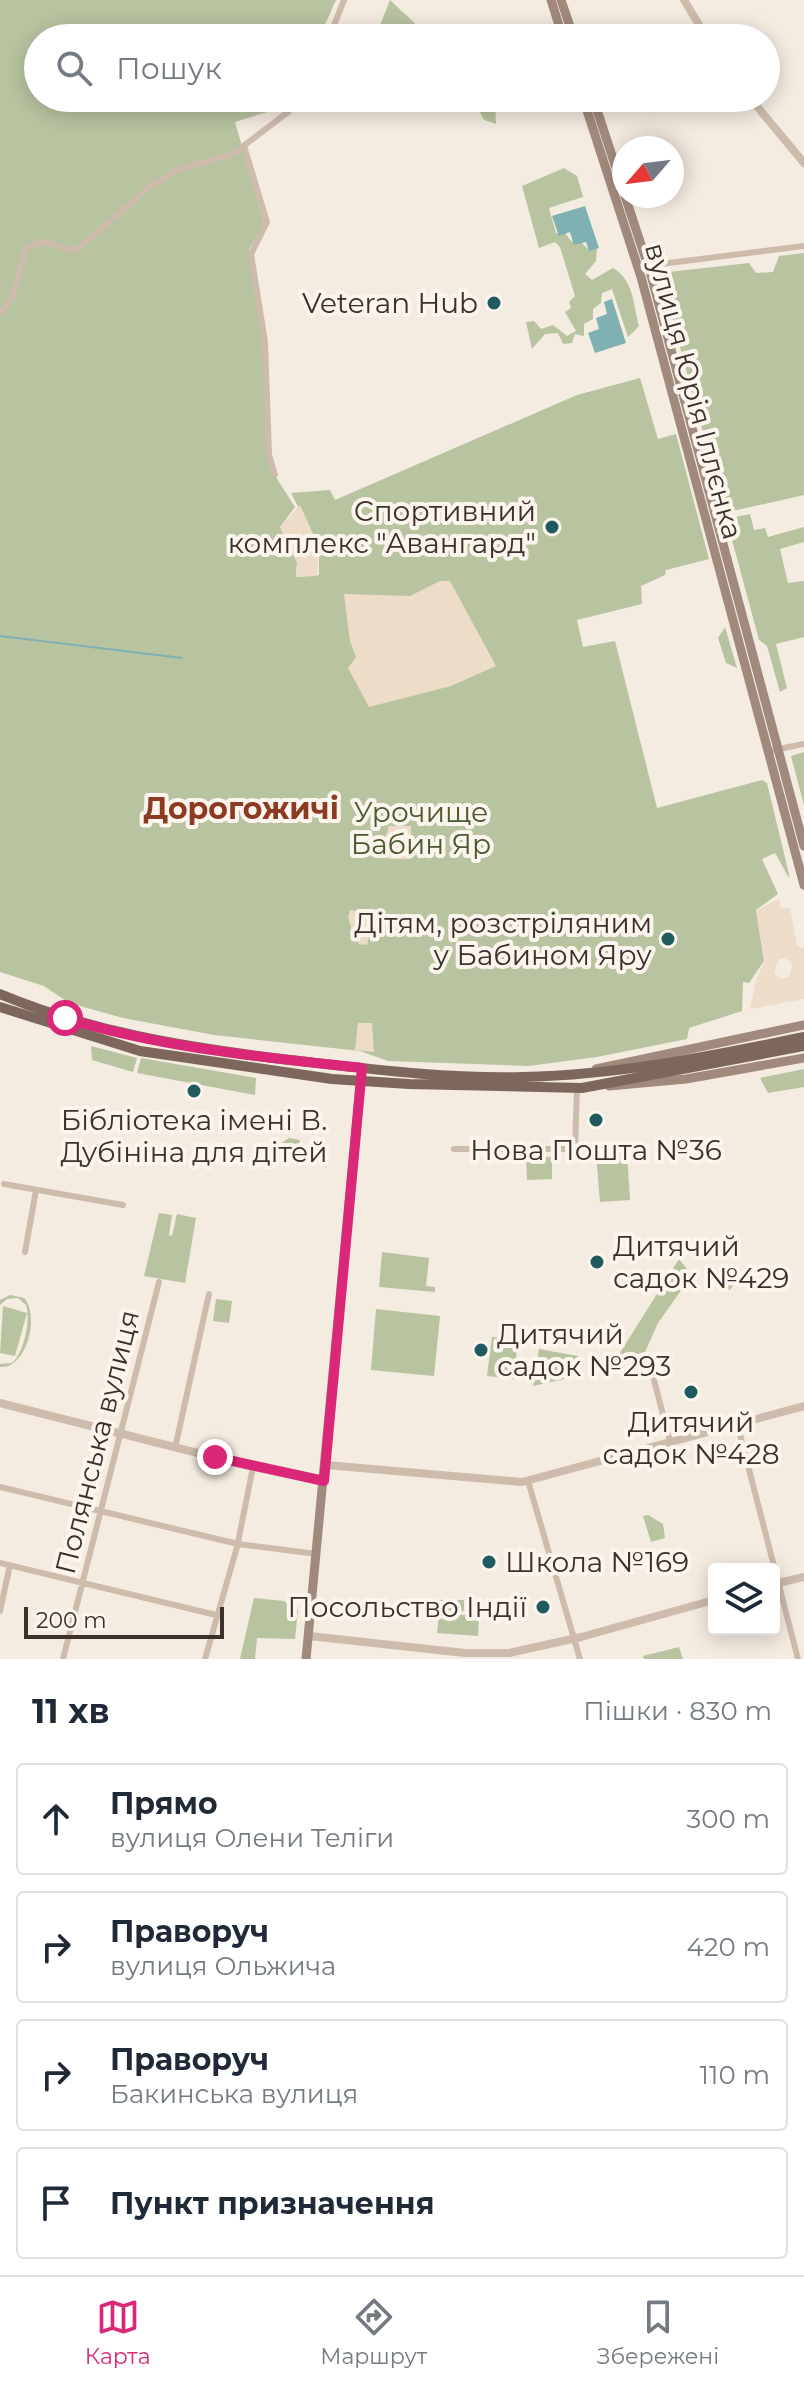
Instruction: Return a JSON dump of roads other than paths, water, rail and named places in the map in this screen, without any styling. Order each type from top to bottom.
[{"type":"main road","points":[[551,0],[559,24]]},
{"type":"main road","points":[[561,0],[569,24]]},
{"type":"main road","name":"вулиця Юрія Іллєнка","points":[[588,112],[643,266]]},
{"type":"main road","name":"вулиця Юрія Іллєнка","points":[[598,112],[612,155]]},
{"type":"main road","name":"вулиця Юрія Іллєнка","points":[[628,208],[774,750],[804,846]]},
{"type":"main road","name":"вулиця Юрія Іллєнка","points":[[774,750],[804,885]]},
{"type":"main road","points":[[0,994],[131,1037],[362,1068],[490,1077],[579,1073],[710,1056],[804,1037]]},
{"type":"main road","points":[[0,1007],[140,1051],[361,1081],[499,1089],[579,1088],[686,1079],[804,1058]]},
{"type":"main road","points":[[579,1073],[804,1025]]},
{"type":"main road","points":[[579,1088],[804,1046]]},
{"type":"main road","points":[[306,1659],[362,1068]]},
{"type":"street","points":[[335,24],[344,0]]},
{"type":"street","points":[[684,0],[699,24]]},
{"type":"street","points":[[0,314],[12,299],[26,248],[43,241],[70,250],[78,249],[134,199],[170,174],[233,154],[288,112]]},
{"type":"street","points":[[762,112],[804,163]]},
{"type":"street","points":[[244,146],[267,222],[251,254],[265,342],[269,455],[275,475]]},
{"type":"street","points":[[643,266],[804,246]]},
{"type":"street","points":[[774,750],[804,744]]},
{"type":"street","points":[[454,1149],[575,1149],[579,1088]]},
{"type":"street","points":[[4,1184],[123,1205]]},
{"type":"street","points":[[25,1252],[36,1190]]},
{"type":"street","name":"Полянська вулиця","points":[[63,1659],[85,1584],[100,1512],[159,1282]]},
{"type":"street","points":[[175,1448],[209,1294]]},
{"type":"street","points":[[650,1365],[670,1441]]},
{"type":"street","points":[[0,1403],[119,1435],[324,1481]]},
{"type":"street","points":[[326,1465],[528,1481],[804,1406]]},
{"type":"street","points":[[737,1423],[771,1563]]},
{"type":"street","points":[[205,1659],[238,1544],[253,1467]]},
{"type":"street","points":[[528,1481],[580,1659]]},
{"type":"street","points":[[0,1487],[238,1544],[317,1554]]},
{"type":"street","points":[[0,1563],[216,1615]]},
{"type":"street","points":[[0,1611],[10,1565]]},
{"type":"street","points":[[780,1583],[804,1577]]},
{"type":"street","points":[[780,1598],[798,1659]]},
{"type":"street","points":[[309,1636],[481,1654],[509,1653],[574,1639],[708,1602]]},
{"type":"water","points":[[585,206],[599,248],[589,251],[586,242],[574,245],[570,232],[559,236],[552,216]]},
{"type":"water","points":[[612,299],[626,343],[595,353],[588,333],[599,329],[596,318],[607,314],[604,302]]},
{"type":"waterway","points":[[0,636],[182,658]]},
{"type":"place","name":"Veteran Hub","points":[[494,303]]},
{"type":"place","name":"Спортивний комплекс \"Авангард\"","points":[[552,527]]},
{"type":"place","name":"Дітям, розстріляним у Бабином Яру","points":[[668,939]]},
{"type":"place","name":"Бібліотека імені В. Дубініна для дітей","points":[[194,1091]]},
{"type":"place","name":"Нова Пошта №36","points":[[596,1120]]},
{"type":"place","name":"Дитячий садок №429","points":[[597,1262]]},
{"type":"place","name":"Дитячий садок №293","points":[[481,1350]]},
{"type":"place","name":"Дитячий садок №428","points":[[691,1392]]},
{"type":"place","name":"Школа №169","points":[[489,1562]]},
{"type":"place","name":"Посольство Індії","points":[[543,1607]]},
{"type":"district","name":"Дорогожичі","points":[[241,809]]},
{"type":"park label","name":"Урочище Бабин Яр","points":[[421,828]]}]
